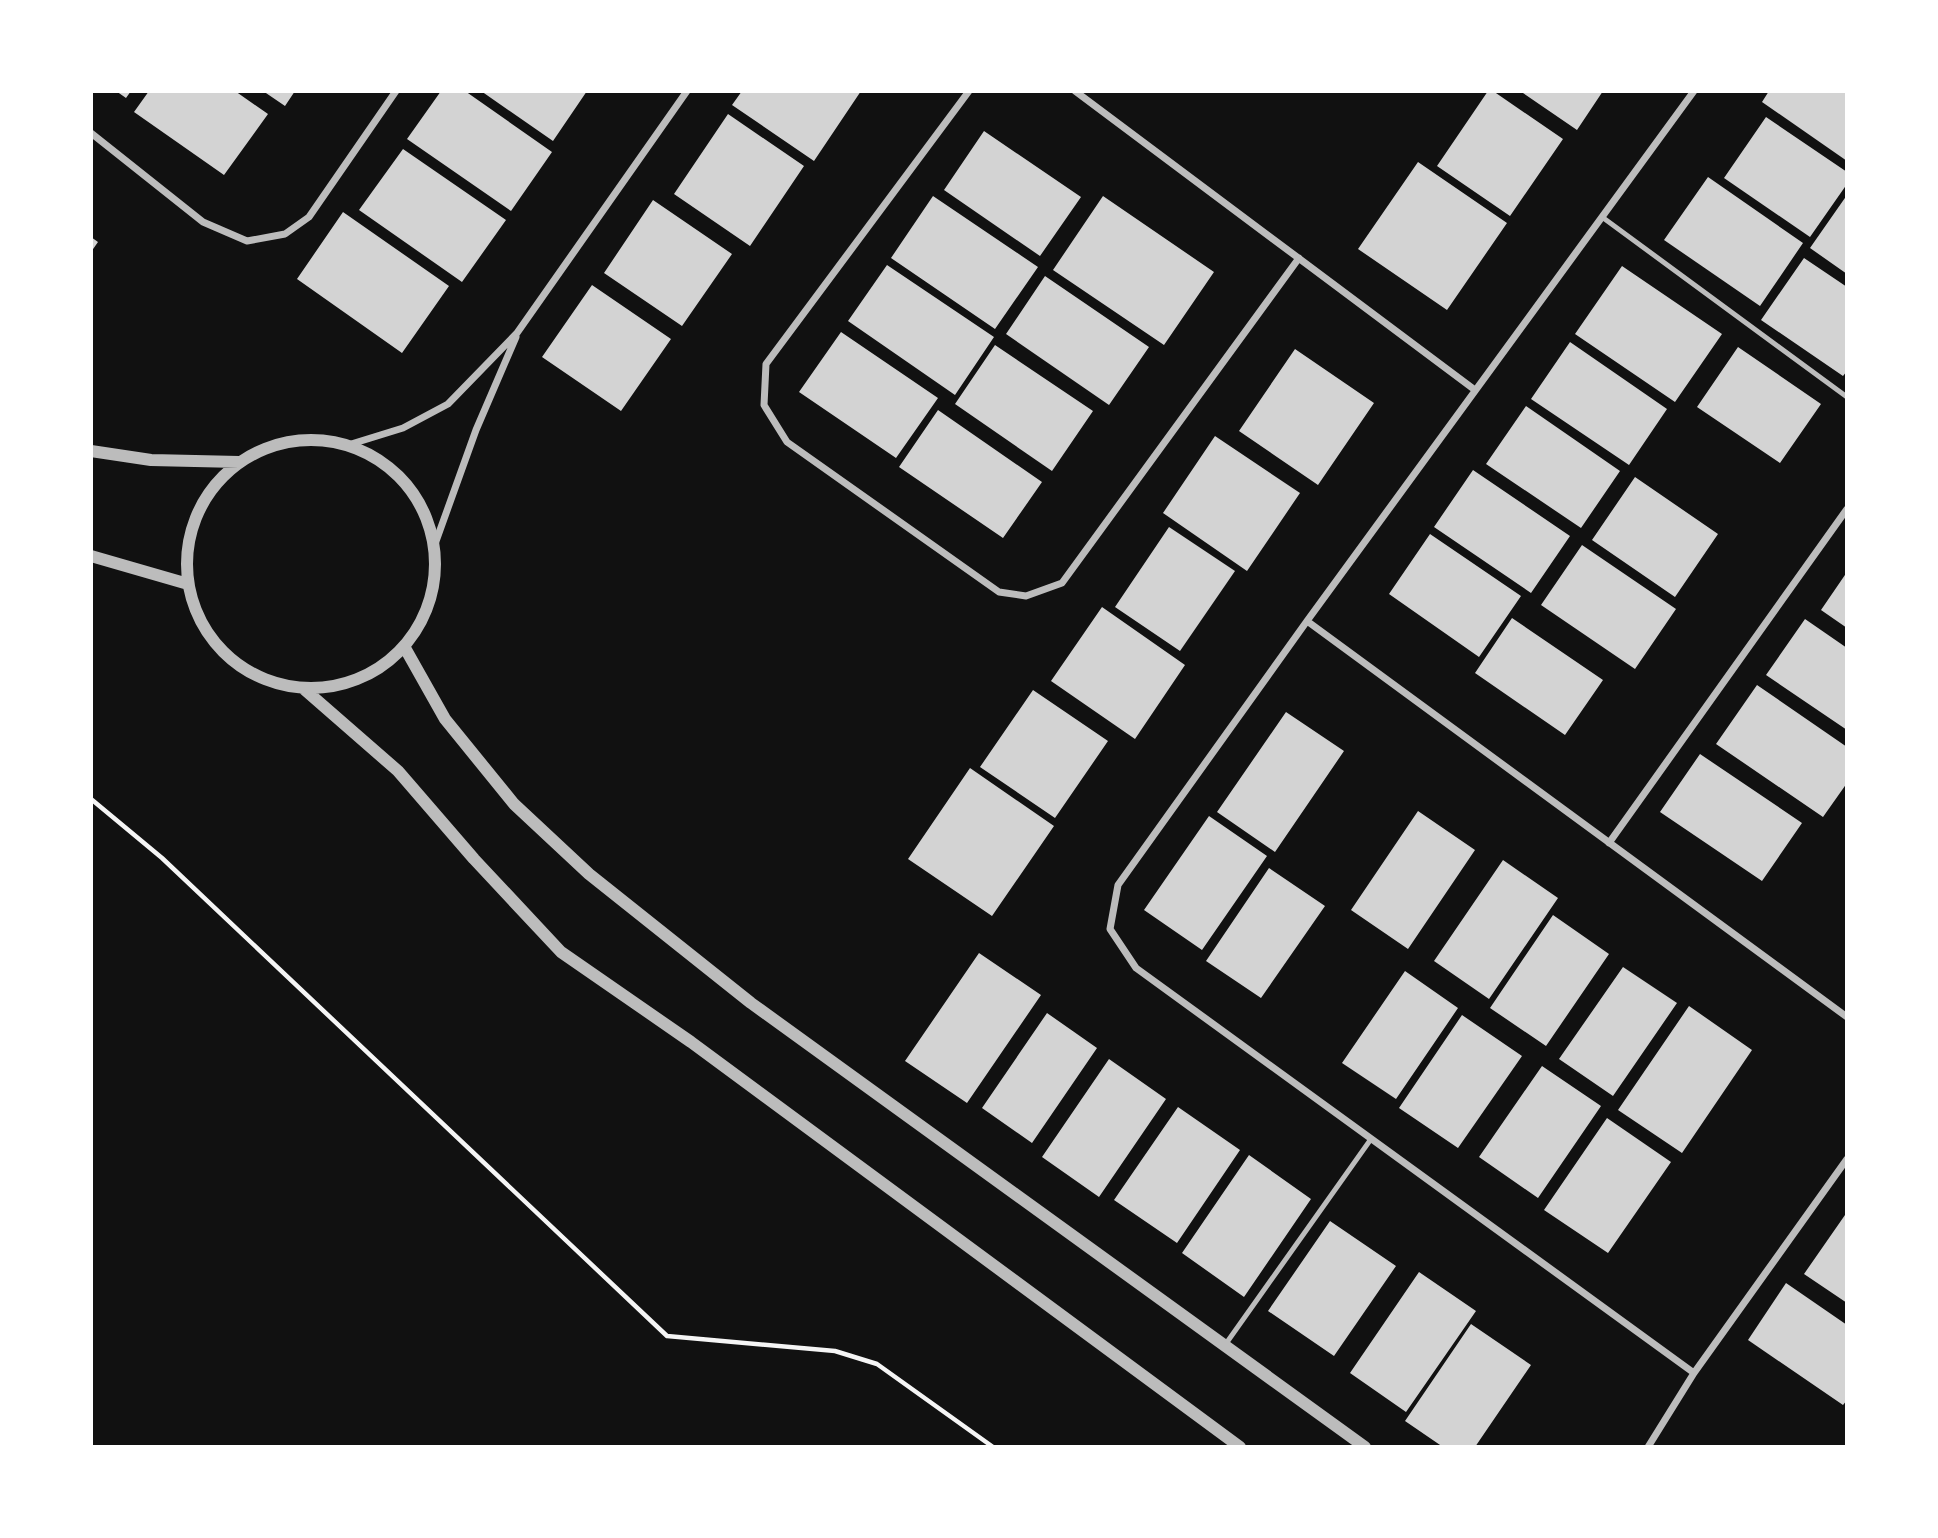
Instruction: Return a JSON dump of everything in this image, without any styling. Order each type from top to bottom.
[{"type":"street","points":[[91,133],[203,222],[247,241],[285,234],[309,218],[396,91]]},
{"type":"street","points":[[348,445],[403,428],[448,404],[517,333],[687,91]]},
{"type":"street","points":[[969,91],[766,364],[764,405],[787,442],[999,592],[1026,596],[1062,583],[1299,258]]},
{"type":"street","points":[[1075,91],[1475,390]]},
{"type":"street","points":[[1694,91],[1118,885],[1110,929],[1136,968],[1695,1373]]},
{"type":"street","points":[[435,544],[475,430],[517,333]]},
{"type":"street","points":[[310,439],[348,445],[379,459],[405,482],[424,511],[435,544],[436,582],[425,617],[405,648],[376,671],[341,686],[304,689],[263,680],[228,657],[201,624],[188,584],[187,550],[196,516],[214,486],[239,462],[273,445],[310,439]]},
{"type":"street","points":[[91,451],[151,460],[239,462]]},
{"type":"street","points":[[1609,843],[1847,509]]},
{"type":"street","points":[[91,556],[188,584]]},
{"type":"street","points":[[1307,621],[1847,1017]]},
{"type":"street","points":[[405,648],[453,730],[514,804],[589,874],[751,1003],[1365,1447]]},
{"type":"street","points":[[304,689],[398,771],[474,859],[561,951],[691,1042],[1240,1447]]},
{"type":"street","points":[[1648,1447],[1695,1373],[1847,1159]]},
{"type":"lane","points":[[1602,217],[1847,397]]},
{"type":"lane","points":[[1225,1345],[1371,1139]]},
{"type":"path","points":[[91,799],[173,867],[667,1336],[835,1351],[877,1364],[993,1447]]},
{"type":"building","points":[[116,91],[131,91],[126,98]]},
{"type":"building","points":[[149,91],[235,91],[268,114],[224,175],[134,112]]},
{"type":"building","points":[[263,91],[295,91],[285,106]]},
{"type":"building","points":[[441,91],[465,91],[552,152],[511,211],[407,139]]},
{"type":"building","points":[[481,91],[587,91],[553,141]]},
{"type":"building","points":[[742,91],[861,91],[814,161],[732,105]]},
{"type":"building","points":[[1488,91],[1493,91],[1563,139],[1510,216],[1437,166]]},
{"type":"building","points":[[1520,91],[1603,91],[1577,130]]},
{"type":"building","points":[[1769,91],[1847,91],[1847,161],[1762,102]]},
{"type":"building","points":[[728,114],[804,166],[750,246],[674,194]]},
{"type":"building","points":[[1766,117],[1847,172],[1847,184],[1810,237],[1724,178]]},
{"type":"building","points":[[984,131],[1081,197],[1040,256],[944,190]]},
{"type":"building","points":[[403,149],[506,220],[462,282],[359,210]]},
{"type":"building","points":[[1418,162],[1507,223],[1447,310],[1358,249]]},
{"type":"building","points":[[1708,177],[1803,243],[1760,306],[1664,240]]},
{"type":"building","points":[[1847,195],[1847,274],[1810,248]]},
{"type":"building","points":[[933,196],[1038,267],[995,329],[891,258]]},
{"type":"building","points":[[1103,196],[1214,272],[1164,345],[1053,270]]},
{"type":"building","points":[[653,200],[732,254],[682,326],[604,273]]},
{"type":"building","points":[[343,212],[449,286],[402,353],[297,279]]},
{"type":"building","points":[[91,237],[98,242],[91,252]]},
{"type":"building","points":[[1804,258],[1847,287],[1847,371],[1843,376],[1761,320]]},
{"type":"building","points":[[887,265],[994,337],[955,395],[848,321]]},
{"type":"building","points":[[1622,266],[1722,334],[1675,402],[1575,334]]},
{"type":"building","points":[[1045,276],[1149,347],[1109,405],[1006,334]]},
{"type":"building","points":[[592,285],[671,339],[621,411],[542,357]]},
{"type":"building","points":[[841,332],[938,398],[896,458],[799,392]]},
{"type":"building","points":[[1570,342],[1667,409],[1629,465],[1531,399]]},
{"type":"building","points":[[995,345],[1093,411],[1052,471],[955,404]]},
{"type":"building","points":[[1738,347],[1821,404],[1780,463],[1697,407]]},
{"type":"building","points":[[1295,349],[1374,403],[1318,485],[1239,431]]},
{"type":"building","points":[[1526,406],[1620,471],[1581,528],[1486,464]]},
{"type":"building","points":[[938,410],[1042,482],[1003,538],[899,467]]},
{"type":"building","points":[[1215,436],[1300,493],[1247,571],[1163,513]]},
{"type":"building","points":[[1473,470],[1570,536],[1531,593],[1434,527]]},
{"type":"building","points":[[1635,477],[1718,534],[1675,597],[1592,540]]},
{"type":"building","points":[[1169,527],[1235,571],[1180,651],[1115,607]]},
{"type":"building","points":[[1430,534],[1521,596],[1479,657],[1389,594]]},
{"type":"building","points":[[1582,545],[1676,609],[1635,669],[1541,605]]},
{"type":"building","points":[[1847,572],[1847,628],[1821,610]]},
{"type":"building","points":[[1102,607],[1185,665],[1135,739],[1051,681]]},
{"type":"building","points":[[1512,618],[1603,680],[1565,735],[1475,673]]},
{"type":"building","points":[[1805,619],[1847,648],[1847,730],[1766,675]]},
{"type":"building","points":[[1757,685],[1847,747],[1847,783],[1823,817],[1716,744]]},
{"type":"building","points":[[1033,690],[1108,741],[1055,818],[980,767]]},
{"type":"building","points":[[1286,712],[1344,751],[1275,852],[1217,812]]},
{"type":"building","points":[[1700,754],[1802,823],[1762,881],[1660,812]]},
{"type":"building","points":[[970,768],[1054,826],[992,916],[908,859]]},
{"type":"building","points":[[1418,811],[1475,850],[1408,949],[1351,910]]},
{"type":"building","points":[[1209,816],[1267,856],[1202,950],[1144,910]]},
{"type":"building","points":[[1503,860],[1558,898],[1489,999],[1434,961]]},
{"type":"building","points":[[1269,868],[1325,906],[1261,998],[1206,961]]},
{"type":"building","points":[[1553,915],[1609,954],[1546,1046],[1490,1008]]},
{"type":"building","points":[[979,953],[1041,995],[967,1103],[905,1061]]},
{"type":"building","points":[[1623,967],[1677,1003],[1613,1096],[1559,1059]]},
{"type":"building","points":[[1405,971],[1458,1008],[1396,1099],[1342,1063]]},
{"type":"building","points":[[1689,1006],[1752,1050],[1682,1153],[1618,1110]]},
{"type":"building","points":[[1047,1013],[1097,1048],[1032,1143],[982,1108]]},
{"type":"building","points":[[1462,1015],[1522,1056],[1458,1148],[1399,1108]]},
{"type":"building","points":[[1109,1059],[1166,1099],[1099,1197],[1042,1157]]},
{"type":"building","points":[[1542,1066],[1601,1106],[1538,1198],[1479,1157]]},
{"type":"building","points":[[1178,1107],[1240,1150],[1177,1243],[1114,1200]]},
{"type":"building","points":[[1607,1118],[1671,1162],[1608,1253],[1544,1210]]},
{"type":"building","points":[[1249,1155],[1311,1199],[1244,1297],[1182,1253]]},
{"type":"building","points":[[1845,1215],[1847,1216],[1847,1303],[1804,1274]]},
{"type":"building","points":[[1330,1221],[1396,1266],[1334,1356],[1268,1311]]},
{"type":"building","points":[[1419,1272],[1476,1311],[1406,1412],[1350,1373]]},
{"type":"building","points":[[1786,1283],[1847,1325],[1847,1400],[1843,1405],[1748,1340]]},
{"type":"building","points":[[1471,1324],[1531,1365],[1475,1447],[1443,1447],[1405,1421]]}]
